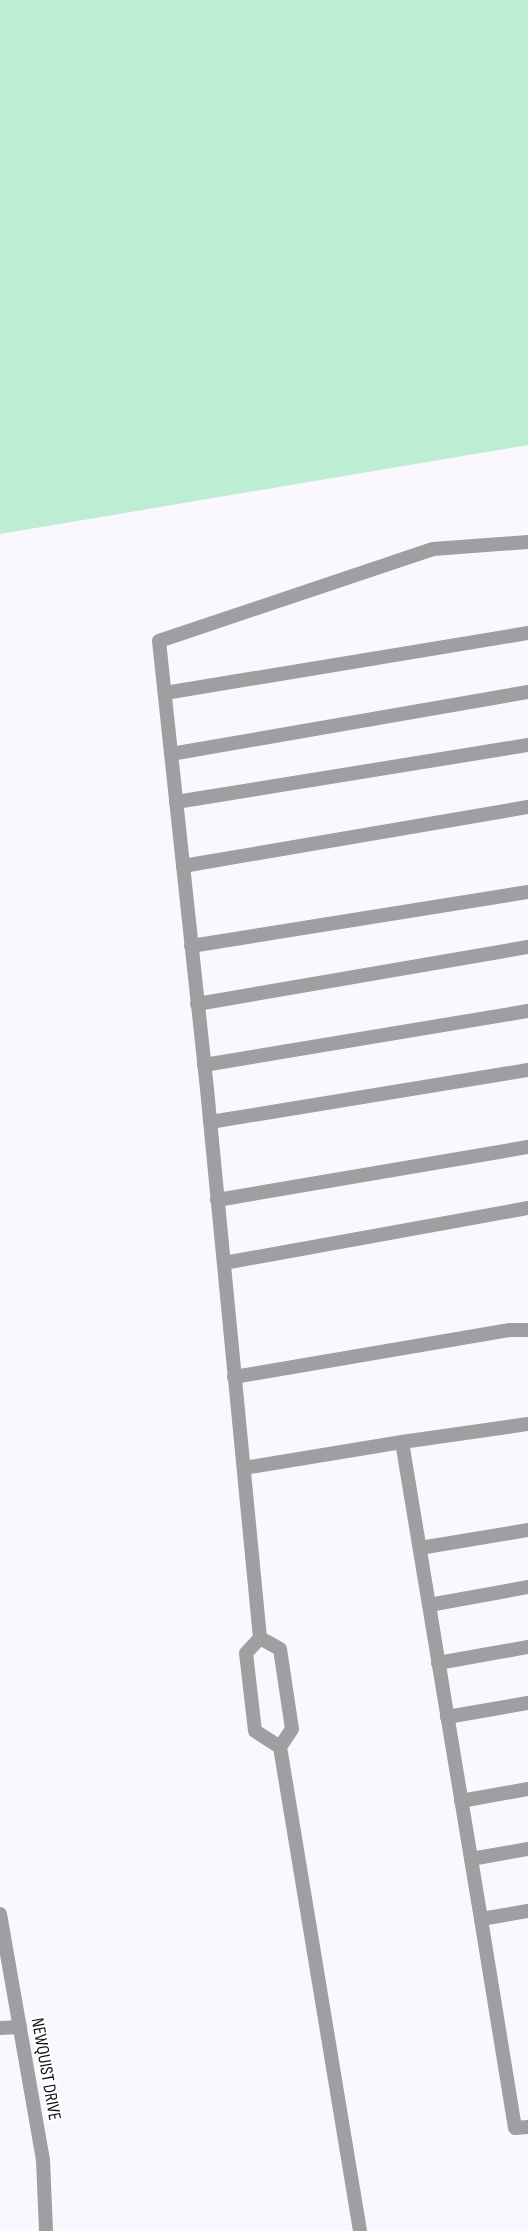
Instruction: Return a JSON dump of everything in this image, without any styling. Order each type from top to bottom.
[{"type":"street","points":[[280,1747],[255,1731],[246,1653],[260,1638],[218,1200],[159,641],[433,549],[528,542]]},
{"type":"street","points":[[165,693],[528,633]]},
{"type":"street","points":[[172,754],[528,692]]},
{"type":"street","points":[[176,802],[528,745]]},
{"type":"street","points":[[183,866],[528,807]]},
{"type":"street","points":[[191,946],[528,892]]},
{"type":"street","points":[[197,1004],[528,947]]},
{"type":"street","points":[[204,1065],[528,1011]]},
{"type":"street","points":[[210,1122],[528,1070]]},
{"type":"street","points":[[218,1200],[528,1147]]},
{"type":"street","points":[[224,1263],[528,1208]]},
{"type":"street","points":[[234,1377],[510,1330],[528,1330]]},
{"type":"street","points":[[244,1468],[402,1442],[528,1424]]},
{"type":"street","points":[[402,1442],[515,2128],[528,2128]]},
{"type":"street","points":[[420,1548],[528,1530]]},
{"type":"street","points":[[429,1605],[528,1587]]},
{"type":"street","points":[[260,1638],[280,1649],[292,1729],[280,1747],[360,2231]]},
{"type":"street","points":[[438,1663],[528,1647]]},
{"type":"street","points":[[448,1717],[528,1703]]},
{"type":"street","points":[[461,1801],[528,1789]]},
{"type":"street","points":[[470,1859],[528,1849]]},
{"type":"street","points":[[481,1919],[528,1911]]},
{"type":"street","name":"NEWQUIST DRIVE","points":[[0,1914],[43,2160],[46,2231]]},
{"type":"street","points":[[0,2028],[20,2027]]},
{"type":"green space","points":[[0,0],[528,0],[528,445],[0,534]]}]
